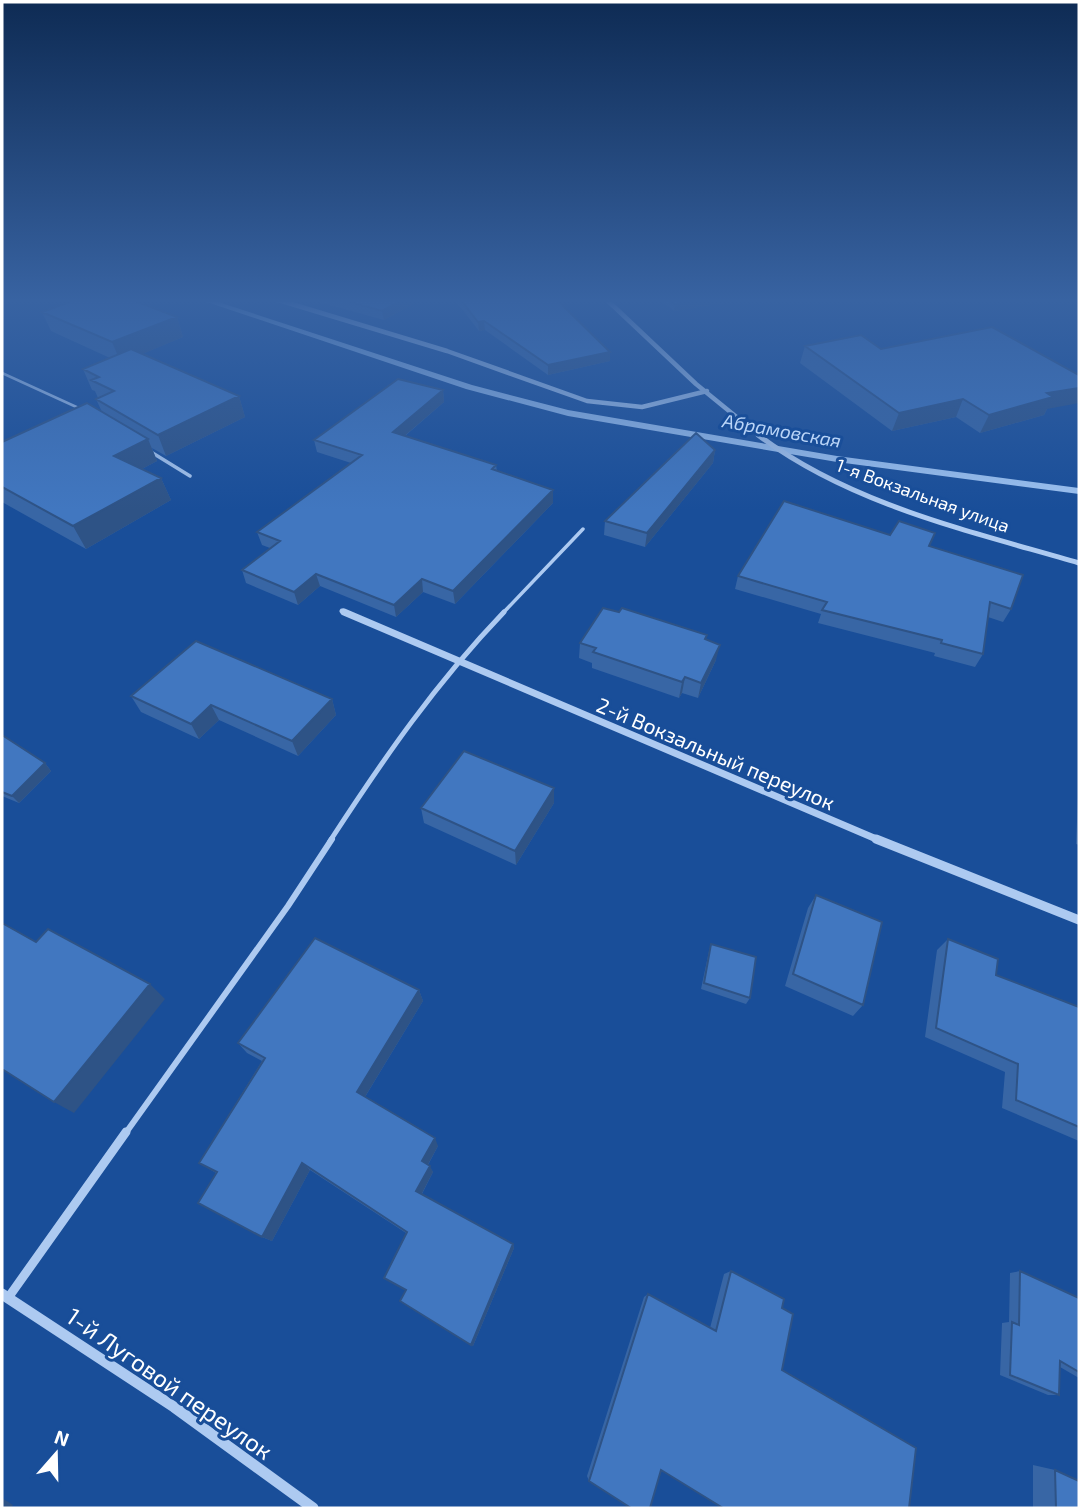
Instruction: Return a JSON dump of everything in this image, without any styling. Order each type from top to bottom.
[{"type":"street","points":[[499,369],[587,401],[642,407],[707,391]]},
{"type":"street","name":"1-я Вокзальная улица","points":[[684,369],[773,446],[820,473],[909,509],[1079,563]]},
{"type":"street","name":"2-й Вокзальный переулок","points":[[342,611],[835,823],[1079,920]]},
{"type":"street","name":"1-й Луговой переулок","points":[[5,1296],[174,1407],[313,1508]]},
{"type":"lane","points":[[2,373],[89,414]]},
{"type":"lane","points":[[145,448],[190,476]]},
{"type":"lane","points":[[5,1296],[288,906],[403,730],[456,662],[583,529]]},
{"type":"building","points":[[84,369],[178,369],[239,396],[158,435],[96,399],[114,391],[91,380],[99,377]]},
{"type":"building","points":[[838,369],[1069,369],[1079,375],[1079,388],[1047,393],[1053,397],[989,415],[963,399],[899,413]]},
{"type":"building","points":[[398,379],[443,390],[393,432],[496,465],[492,469],[553,490],[453,591],[422,579],[394,605],[316,574],[294,592],[242,570],[280,541],[257,532],[362,455],[314,440]]},
{"type":"building","points":[[87,403],[148,439],[114,456],[161,478],[73,526],[2,487],[2,442]]},
{"type":"building","points":[[696,433],[715,450],[647,533],[605,521]]},
{"type":"building","points":[[784,501],[890,535],[899,521],[935,533],[929,546],[1023,575],[1011,609],[990,602],[983,654],[941,643],[942,640],[822,610],[827,602],[738,576]]},
{"type":"building","points":[[603,608],[619,612],[622,608],[707,635],[705,639],[720,645],[701,683],[685,677],[682,682],[593,652],[596,648],[580,643]]},
{"type":"building","points":[[196,641],[332,699],[292,741],[211,705],[191,724],[131,696]]},
{"type":"building","points":[[2,735],[45,763],[12,796],[2,792]]},
{"type":"building","points":[[464,751],[554,788],[515,851],[421,808]]},
{"type":"building","points":[[816,895],[882,922],[863,1005],[793,974]]},
{"type":"building","points":[[2,923],[36,942],[48,929],[150,984],[54,1102],[2,1069]]},
{"type":"building","points":[[315,938],[419,990],[357,1092],[435,1138],[422,1161],[430,1166],[416,1191],[513,1244],[471,1345],[400,1301],[406,1290],[384,1278],[407,1232],[302,1163],[262,1237],[198,1203],[217,1172],[199,1163],[265,1058],[238,1043]]},
{"type":"building","points":[[948,939],[998,959],[996,975],[1079,1007],[1079,1127],[1016,1100],[1018,1064],[936,1028]]},
{"type":"building","points":[[711,944],[756,957],[750,998],[704,983]]},
{"type":"building","points":[[731,1271],[784,1299],[782,1308],[793,1314],[782,1370],[916,1448],[909,1508],[723,1508],[661,1470],[650,1508],[631,1508],[589,1481],[648,1294],[716,1331]]},
{"type":"building","points":[[1020,1271],[1079,1298],[1079,1372],[1060,1361],[1059,1395],[1010,1375],[1012,1322],[1019,1325]]},
{"type":"building","points":[[1055,1470],[1079,1481],[1079,1508],[1056,1508]]},
{"type":"waterway","name":"Абрамовская","points":[[416,369],[469,387],[568,413],[837,459],[1079,491]]}]
